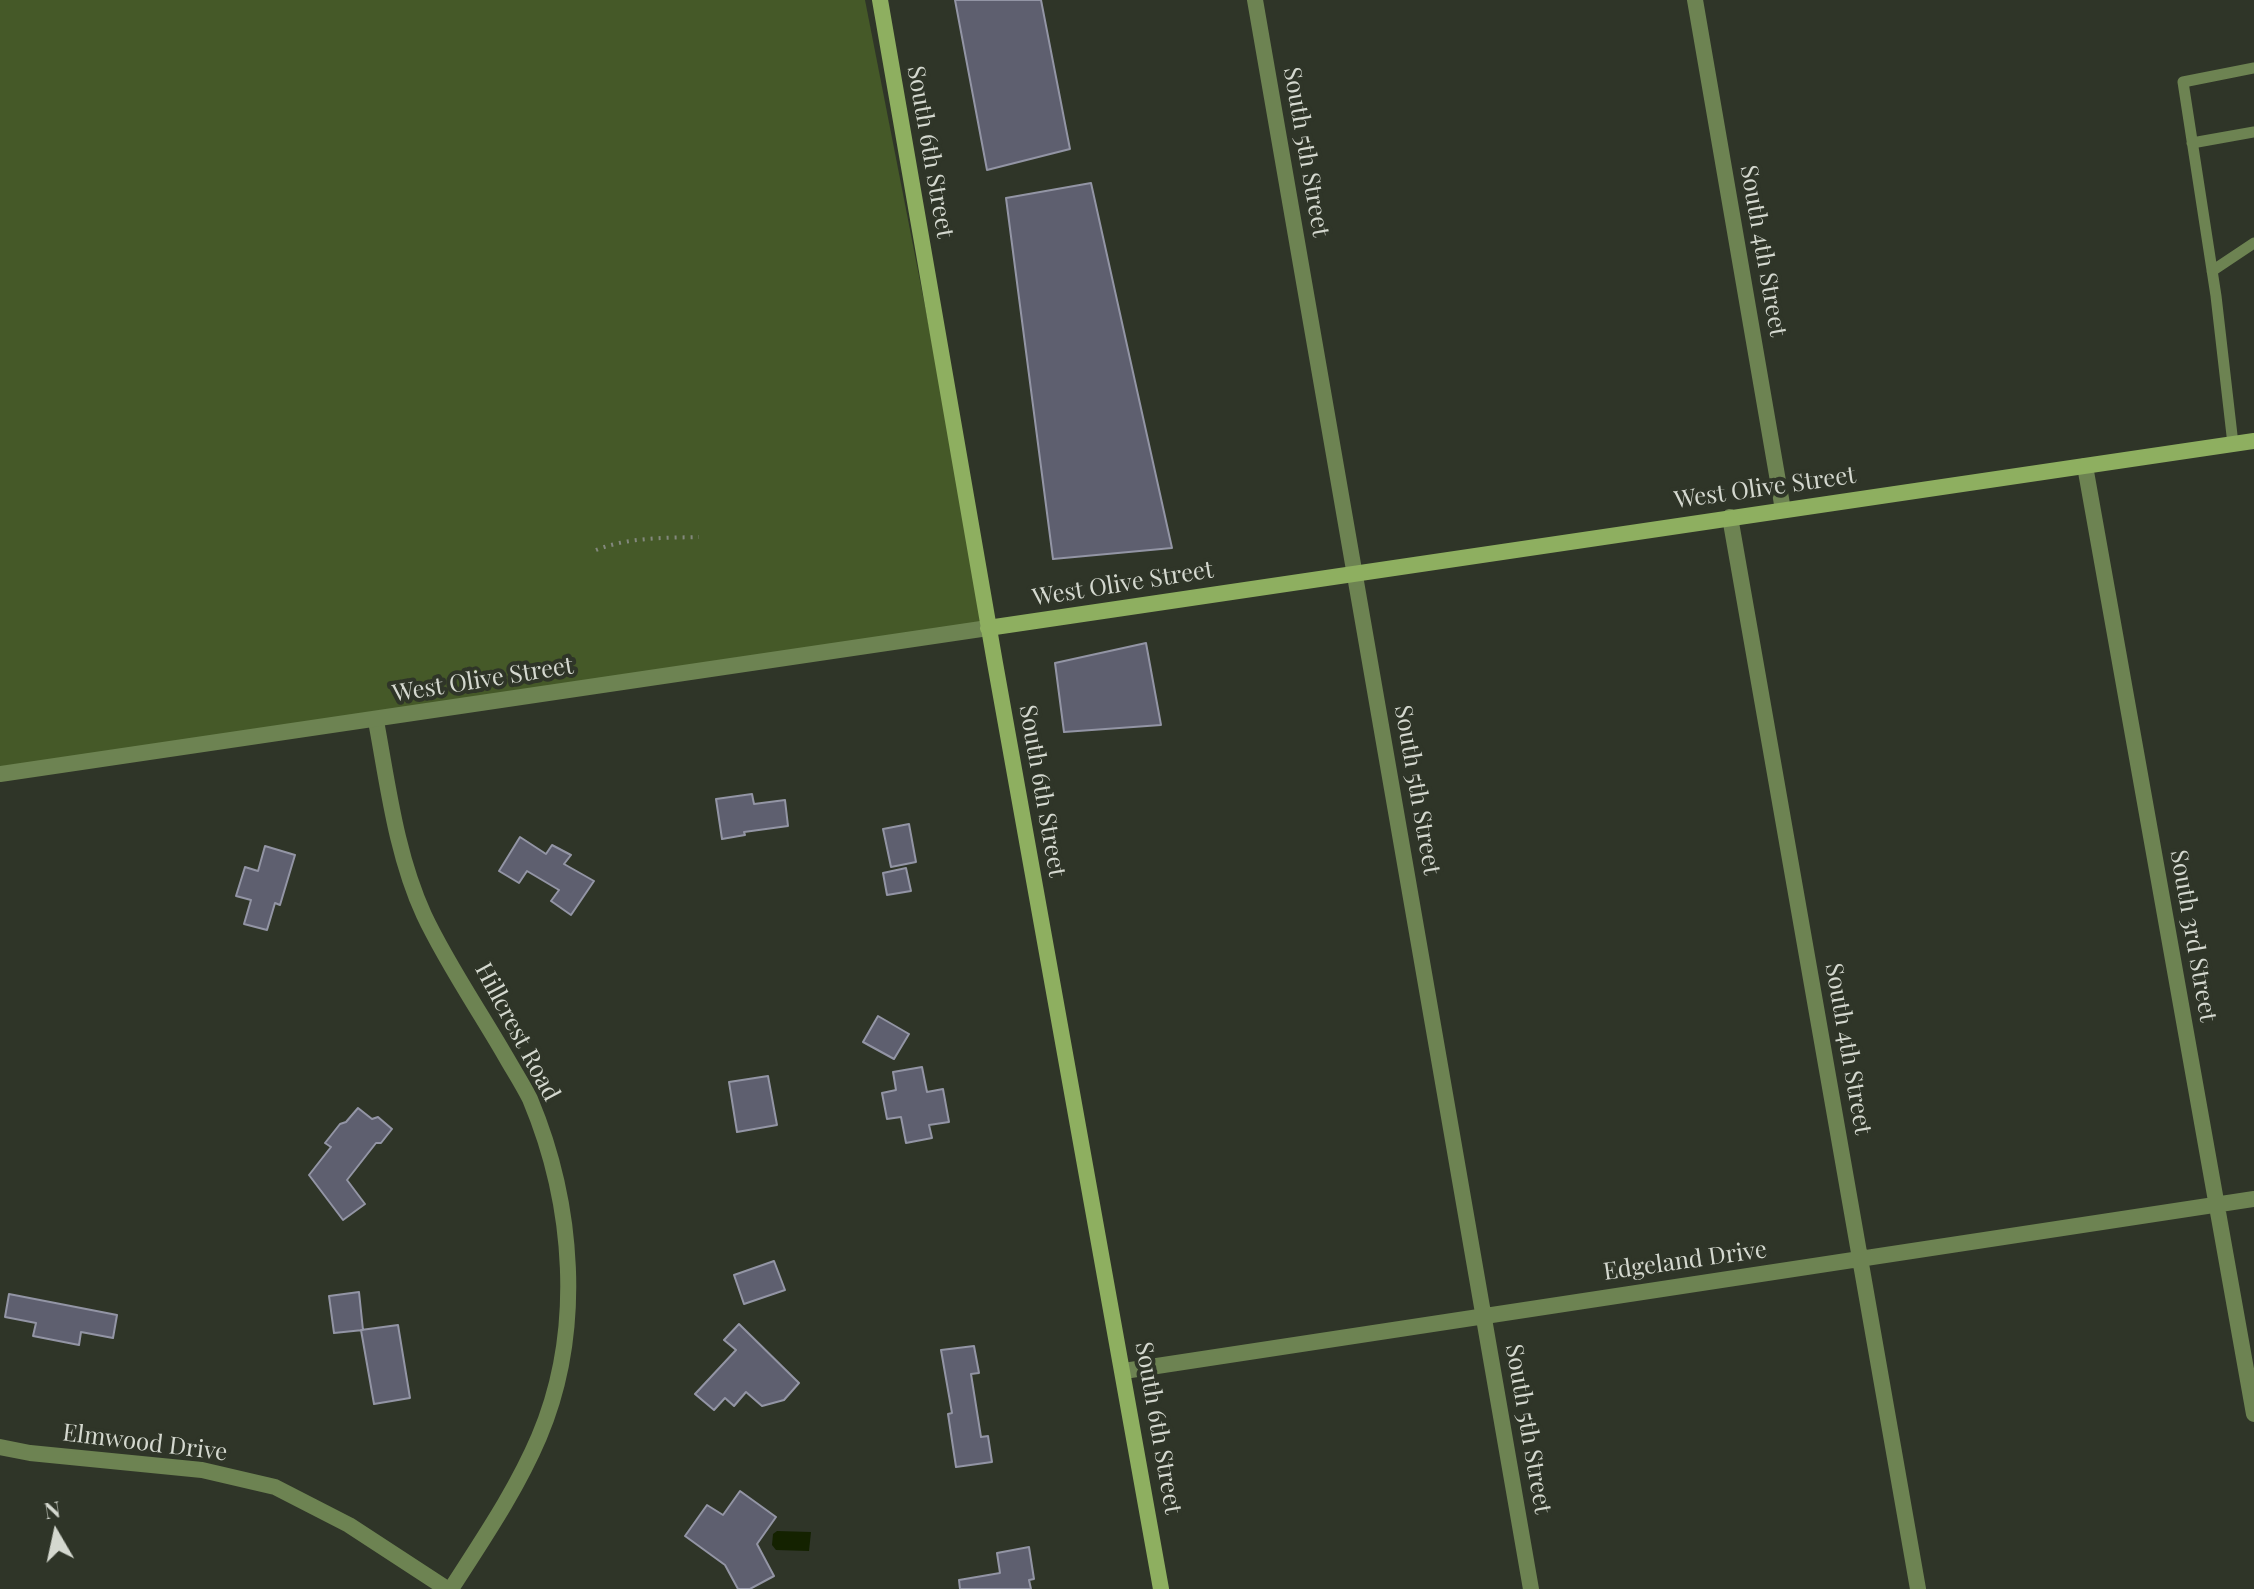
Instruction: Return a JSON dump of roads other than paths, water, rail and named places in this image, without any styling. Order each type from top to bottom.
[{"type":"main road","name":"South 6th Street","points":[[880,0],[988,628],[1161,1589]]},
{"type":"main road","name":"West Olive Street","points":[[988,628],[2254,441]]},
{"type":"street","name":"South 5th Street","points":[[1255,0],[1531,1589]]},
{"type":"street","name":"South 4th Street","points":[[1695,0],[1783,510]]},
{"type":"street","name":"South 3rd Street","points":[[2085,466],[2254,1414]]},
{"type":"street","name":"South 4th Street","points":[[1730,517],[1918,1589]]},
{"type":"street","name":"West Olive Street","points":[[0,774],[376,721],[988,628]]},
{"type":"street","name":"Hillcrest Road","points":[[376,721],[408,872],[425,916],[529,1097],[561,1201],[565,1235],[568,1285],[566,1322],[556,1386],[539,1435],[510,1498],[449,1589]]},
{"type":"street","name":"Edgeland Drive","points":[[1124,1371],[2254,1199]]},
{"type":"street","name":"Elmwood Drive","points":[[0,1447],[30,1453],[202,1470],[275,1487],[349,1525],[449,1589]]},
{"type":"lane","points":[[2233,444],[2212,271],[2183,82],[2254,68]]},
{"type":"lane","points":[[2192,143],[2254,132]]},
{"type":"lane","points":[[2212,271],[2254,243]]}]
